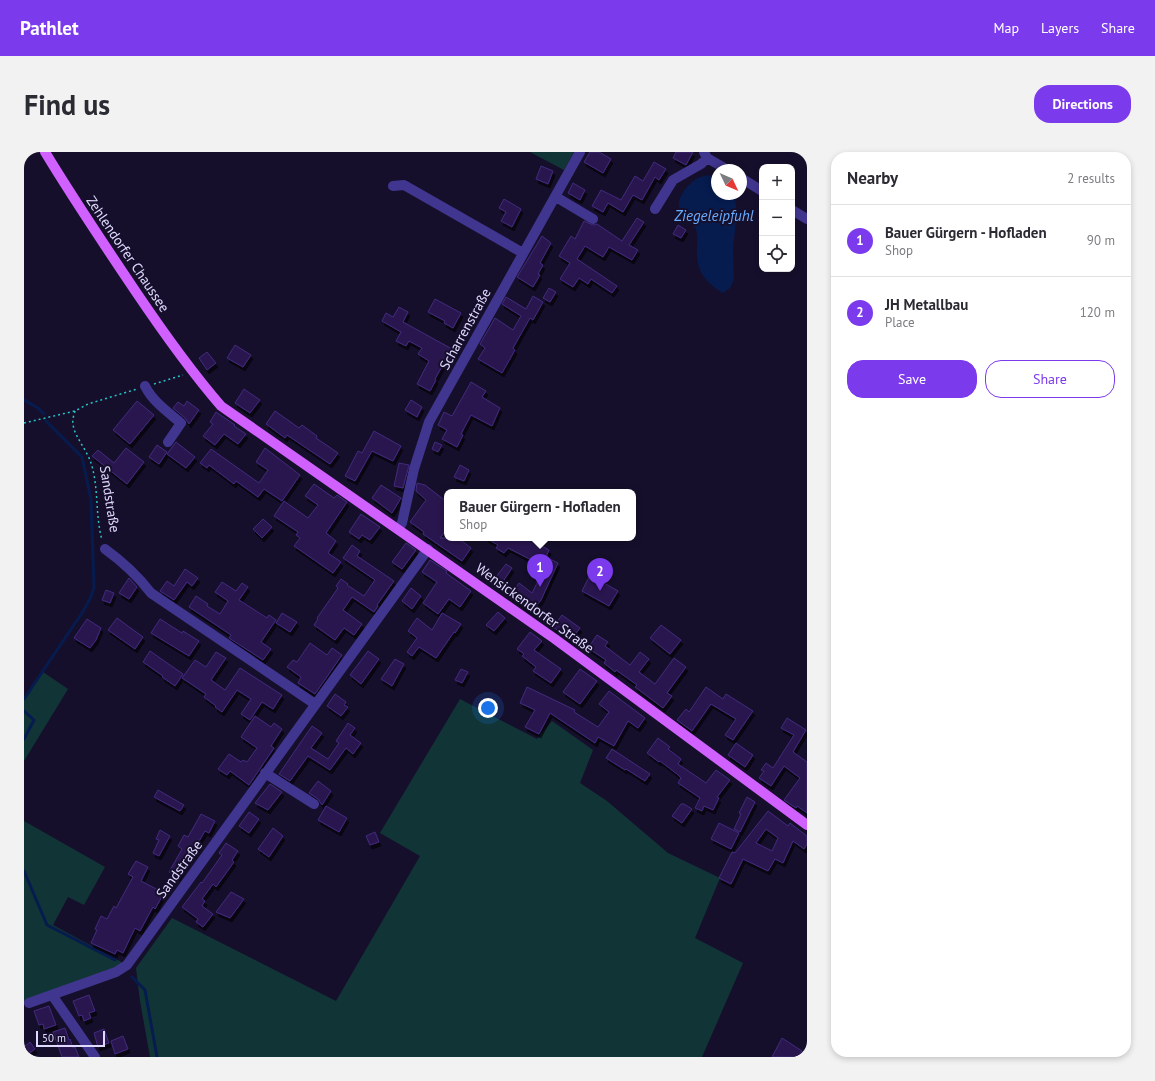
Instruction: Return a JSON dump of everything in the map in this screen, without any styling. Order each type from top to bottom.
[{"type":"main road","name":"Zehlendorfer Chaussee","points":[[45,152],[188,372]]},
{"type":"main road","name":"Wensickendorfer Straße","points":[[188,372],[221,406],[555,639],[807,826]]},
{"type":"street","name":"Scharrenstraße","points":[[398,529],[402,524],[414,469],[429,422],[580,152]]},
{"type":"street","points":[[655,209],[673,180],[701,164],[706,155],[719,164]]},
{"type":"street","points":[[747,182],[759,189]]},
{"type":"street","points":[[393,186],[404,185],[523,253]]},
{"type":"street","points":[[556,197],[593,219]]},
{"type":"street","points":[[795,212],[807,219]]},
{"type":"street","points":[[145,386],[150,395],[181,423],[168,442]]},
{"type":"street","name":"Sandstraße","points":[[105,549],[138,576],[151,593],[315,704]]},
{"type":"street","name":"Sandstraße","points":[[29,1003],[116,972],[127,965],[428,550]]},
{"type":"street","points":[[265,773],[314,804]]},
{"type":"street","points":[[52,995],[95,1057]]},
{"type":"path","points":[[24,423],[75,411],[88,404],[188,372]]},
{"type":"path","name":"Sandstraße","points":[[75,411],[73,424],[76,434],[86,450],[91,463],[95,483],[100,533],[105,549]]},
{"type":"green space","points":[[530,152],[574,152],[564,170]]},
{"type":"green space","points":[[43,672],[68,689],[24,761],[24,699]]},
{"type":"green space","points":[[460,699],[537,739],[552,721],[593,750],[580,783],[607,801],[668,853],[720,878],[695,938],[743,963],[702,1057],[150,1057],[136,968],[172,918],[336,1001],[420,856],[380,833]]},
{"type":"green space","points":[[24,821],[105,867],[84,905],[68,897],[53,925],[127,965],[24,1005]]},
{"type":"water","name":"Ziegeleipfuhl","points":[[708,175],[711,176],[711,200],[735,200],[737,213],[733,248],[734,280],[730,288],[723,293],[707,281],[703,276],[698,265],[696,229],[680,210],[679,206],[680,197],[689,185],[697,178]]},
{"type":"building","points":[[590,152],[599,152],[611,159],[603,173],[584,162]]},
{"type":"building","points":[[676,152],[693,152],[686,165],[673,158]]},
{"type":"building","points":[[654,162],[666,169],[659,180],[655,177],[642,200],[633,195],[623,212],[608,203],[603,212],[592,206],[601,190],[621,200],[635,176],[643,181]]},
{"type":"building","points":[[541,166],[553,171],[548,184],[536,179]]},
{"type":"building","points":[[573,183],[585,190],[580,200],[568,193]]},
{"type":"building","points":[[504,199],[521,209],[512,227],[501,221],[506,212],[499,208]]},
{"type":"building","points":[[637,218],[644,222],[629,245],[638,250],[632,260],[609,247],[603,257],[585,246],[577,259],[617,286],[612,293],[591,279],[588,284],[579,278],[573,287],[560,279],[570,263],[559,256],[571,236],[575,239],[584,221],[593,225],[597,224],[622,241]]},
{"type":"building","points":[[678,225],[686,230],[681,238],[673,234]]},
{"type":"building","points":[[542,236],[551,243],[540,263],[543,265],[538,274],[540,275],[533,287],[517,277]]},
{"type":"building","points":[[549,288],[556,292],[550,302],[543,298]]},
{"type":"building","points":[[533,296],[543,302],[533,320],[530,318],[513,348],[515,350],[502,373],[478,359],[485,348],[480,344],[495,318],[513,330],[521,316],[502,304],[506,297],[526,309]]},
{"type":"building","points":[[435,299],[461,313],[453,328],[444,323],[445,321],[428,312]]},
{"type":"building","points":[[399,307],[408,312],[403,322],[452,349],[449,354],[452,356],[447,364],[444,363],[430,391],[417,384],[429,361],[418,354],[422,348],[409,341],[406,346],[396,341],[401,332],[382,321],[386,313],[393,317]]},
{"type":"building","points":[[235,345],[251,355],[243,367],[227,358]]},
{"type":"building","points":[[207,352],[216,363],[207,370],[199,358]]},
{"type":"building","points":[[471,382],[486,391],[482,397],[500,408],[492,426],[471,415],[461,434],[463,435],[457,447],[442,439],[447,430],[438,425],[444,412],[452,416]]},
{"type":"building","points":[[244,389],[260,400],[250,413],[235,403]]},
{"type":"building","points":[[411,400],[422,407],[417,417],[405,410]]},
{"type":"building","points":[[137,401],[154,415],[130,444],[113,430]]},
{"type":"building","points":[[187,401],[199,410],[189,424],[185,418],[173,408],[178,402],[184,406]]},
{"type":"building","points":[[275,411],[299,428],[302,425],[317,436],[316,438],[338,453],[330,464],[287,435],[285,438],[266,424]]},
{"type":"building","points":[[216,412],[246,434],[238,444],[224,434],[215,445],[203,436],[213,424],[210,422]]},
{"type":"building","points":[[374,431],[401,446],[393,461],[372,451],[355,481],[345,476],[358,451],[362,453]]},
{"type":"building","points":[[176,442],[195,457],[186,468],[167,454]]},
{"type":"building","points":[[435,442],[442,445],[438,452],[432,449]]},
{"type":"building","points":[[157,445],[167,452],[159,464],[149,457]]},
{"type":"building","points":[[126,448],[144,462],[127,484],[92,456],[98,450],[114,463]]},
{"type":"building","points":[[265,448],[300,475],[282,501],[264,489],[258,497],[236,481],[234,484],[209,465],[207,468],[200,463],[211,449],[259,483],[268,470],[256,462]]},
{"type":"building","points":[[399,463],[409,465],[403,488],[394,486]]},
{"type":"building","points":[[460,465],[469,470],[464,481],[454,477]]},
{"type":"building","points":[[417,483],[425,485],[444,500],[444,533],[440,538],[444,538],[444,541],[462,541],[471,548],[462,561],[423,534],[424,532],[410,522],[426,500],[416,491]]},
{"type":"building","points":[[314,484],[334,498],[337,495],[347,502],[326,533],[336,541],[328,553],[341,562],[333,573],[294,546],[300,538],[296,535],[298,532],[274,516],[284,501],[308,518],[318,505],[305,496]]},
{"type":"building","points":[[381,485],[401,498],[392,513],[372,498]]},
{"type":"building","points":[[361,514],[380,527],[370,540],[362,535],[359,539],[349,532]]},
{"type":"building","points":[[263,519],[272,527],[262,538],[253,529]]},
{"type":"building","points":[[491,541],[532,541],[549,550],[546,557],[558,563],[541,600],[532,612],[510,596],[519,583],[532,593],[545,567],[508,548],[504,553],[496,548],[498,545]]},
{"type":"building","points":[[406,543],[416,550],[402,569],[392,562]]},
{"type":"building","points":[[352,545],[360,551],[357,556],[394,581],[377,605],[378,606],[374,612],[352,597],[343,610],[362,624],[354,635],[344,628],[335,640],[314,625],[318,619],[317,618],[338,588],[336,586],[341,579],[348,584],[347,585],[364,596],[375,580],[343,558]]},
{"type":"building","points":[[430,560],[447,571],[446,573],[471,591],[460,607],[449,599],[438,614],[423,603],[437,582],[422,572]]},
{"type":"building","points":[[506,564],[512,568],[502,583],[495,578]]},
{"type":"building","points":[[185,569],[198,578],[192,586],[187,582],[174,600],[160,591],[167,581],[174,586]]},
{"type":"building","points":[[590,575],[618,591],[609,606],[582,591]]},
{"type":"building","points":[[129,578],[137,587],[129,599],[119,593]]},
{"type":"building","points":[[222,582],[236,591],[242,583],[248,587],[239,600],[267,618],[269,615],[276,620],[261,642],[271,649],[263,660],[229,638],[231,635],[189,607],[196,596],[208,604],[207,606],[220,614],[228,601],[215,592]]},
{"type":"building","points":[[411,588],[421,596],[412,609],[402,601]]},
{"type":"building","points":[[106,590],[114,593],[110,603],[102,600]]},
{"type":"building","points":[[498,612],[505,618],[494,631],[486,625]]},
{"type":"building","points":[[282,613],[297,622],[290,632],[276,623]]},
{"type":"building","points":[[442,613],[461,624],[455,633],[454,632],[436,658],[419,647],[412,656],[407,652],[417,638],[408,631],[417,618],[432,630]]},
{"type":"building","points":[[562,615],[580,628],[571,640],[553,627]]},
{"type":"building","points":[[117,618],[143,637],[135,649],[108,630]]},
{"type":"building","points":[[87,619],[101,628],[96,640],[90,648],[74,638]]},
{"type":"building","points":[[160,619],[182,633],[183,631],[199,641],[189,656],[151,633]]},
{"type":"building","points":[[661,625],[681,640],[670,654],[650,638]]},
{"type":"building","points":[[530,632],[542,641],[534,650],[561,669],[551,683],[533,671],[536,667],[522,656],[524,654],[517,649]]},
{"type":"building","points":[[597,635],[608,642],[605,646],[630,665],[640,652],[649,659],[639,672],[655,684],[674,658],[686,667],[667,693],[672,696],[663,708],[635,687],[637,685],[616,670],[615,672],[604,663],[606,660],[588,648]]},
{"type":"building","points":[[310,643],[327,655],[332,648],[342,655],[315,694],[298,683],[301,677],[287,667],[293,660],[297,662]]},
{"type":"building","points":[[150,651],[183,674],[175,686],[143,662]]},
{"type":"building","points":[[368,651],[379,659],[361,684],[350,675]]},
{"type":"building","points":[[216,652],[226,658],[211,680],[225,690],[240,668],[282,695],[273,709],[262,702],[250,720],[241,714],[251,699],[237,690],[222,712],[204,697],[206,694],[182,678],[195,660],[206,667]]},
{"type":"building","points":[[395,659],[404,664],[392,686],[381,679]]},
{"type":"building","points":[[461,669],[468,672],[462,683],[455,680]]},
{"type":"building","points":[[580,669],[597,681],[580,704],[563,692]]},
{"type":"building","points":[[527,687],[575,710],[574,712],[598,727],[609,712],[599,704],[609,691],[645,718],[638,728],[628,721],[614,746],[598,737],[595,743],[550,713],[539,734],[525,727],[535,710],[520,703]]},
{"type":"building","points":[[706,687],[723,699],[726,694],[753,711],[733,740],[725,735],[736,719],[711,704],[692,731],[677,720],[686,709],[689,712]]},
{"type":"building","points":[[335,694],[346,702],[344,705],[348,707],[341,716],[327,706]]},
{"type":"building","points":[[255,716],[271,727],[274,723],[282,729],[271,746],[274,748],[249,785],[230,771],[227,775],[218,769],[229,754],[241,762],[243,760],[247,762],[257,748],[241,737]]},
{"type":"building","points":[[787,718],[806,730],[793,752],[807,762],[807,813],[784,800],[800,778],[784,766],[771,786],[759,778],[764,771],[761,770],[766,763],[773,768],[794,735],[781,728]]},
{"type":"building","points":[[348,723],[355,728],[350,735],[361,743],[353,754],[346,748],[330,770],[308,756],[290,781],[279,774],[312,726],[322,733],[311,748],[328,759],[339,743],[336,741]]},
{"type":"building","points":[[658,738],[670,747],[668,749],[681,759],[678,764],[706,783],[716,770],[730,780],[717,797],[719,798],[713,810],[704,806],[702,811],[695,808],[700,798],[678,783],[681,778],[677,774],[647,753]]},
{"type":"building","points":[[736,743],[753,755],[745,767],[728,755]]},
{"type":"building","points":[[612,749],[650,774],[645,781],[606,758]]},
{"type":"building","points":[[318,781],[331,791],[322,805],[318,799],[309,793]]},
{"type":"building","points":[[270,784],[282,792],[268,810],[255,803]]},
{"type":"building","points":[[158,790],[184,805],[180,811],[154,797]]},
{"type":"building","points":[[747,797],[755,802],[740,832],[734,829],[741,814],[739,813]]},
{"type":"building","points":[[681,804],[684,804],[692,809],[682,823],[672,816]]},
{"type":"building","points":[[326,806],[347,818],[339,832],[318,820]]},
{"type":"building","points":[[768,811],[788,826],[790,823],[807,836],[807,844],[804,849],[793,841],[783,863],[775,859],[768,871],[743,859],[731,884],[719,878],[732,852],[735,853]],"holes":[[[766,829],[778,838],[772,851],[756,843]]]},
{"type":"building","points":[[249,812],[259,819],[249,833],[239,826]]},
{"type":"building","points":[[201,814],[215,821],[209,833],[205,831],[198,843],[200,844],[193,855],[191,854],[178,877],[169,872],[182,849],[178,846],[184,835],[188,837]]},
{"type":"building","points":[[719,823],[739,833],[731,849],[711,839]]},
{"type":"building","points":[[273,828],[283,836],[269,857],[258,849]]},
{"type":"building","points":[[160,830],[170,836],[159,856],[153,853],[159,840],[156,839]]},
{"type":"building","points":[[375,832],[379,842],[370,845],[366,836]]},
{"type":"building","points":[[226,843],[238,851],[232,860],[234,862],[216,887],[213,884],[202,899],[205,901],[202,906],[213,914],[203,927],[196,922],[198,919],[182,907],[201,882],[202,883],[222,855],[219,853]]},
{"type":"building","points":[[136,861],[148,867],[141,881],[164,893],[155,909],[153,907],[140,931],[135,928],[123,953],[117,950],[115,954],[91,943],[101,916],[107,919],[114,906],[116,908],[133,877],[128,874]]},
{"type":"building","points":[[231,892],[244,899],[230,918],[216,912]]},
{"type":"building","points":[[89,995],[95,1011],[89,1013],[91,1018],[84,1021],[82,1015],[79,1016],[73,1001]]},
{"type":"building","points":[[49,1006],[56,1025],[44,1029],[43,1024],[39,1025],[34,1011]]},
{"type":"building","points":[[65,1028],[69,1040],[70,1039],[73,1048],[75,1047],[79,1057],[62,1057],[53,1032]]},
{"type":"building","points":[[104,1029],[109,1043],[98,1047],[94,1033]]},
{"type":"building","points":[[123,1036],[128,1049],[115,1054],[111,1041]]},
{"type":"building","points":[[782,1038],[802,1051],[798,1057],[772,1057]]},
{"type":"building","points":[[30,1042],[35,1049],[27,1055],[24,1047]]},
{"type":"waterway","points":[[24,400],[38,408],[44,414]]},
{"type":"waterway","points":[[24,699],[82,613],[90,599],[94,587],[91,499],[82,457],[46,421]]},
{"type":"waterway","points":[[24,711],[34,720],[24,739]]},
{"type":"waterway","points":[[24,871],[47,925],[115,960]]},
{"type":"waterway","points":[[132,977],[145,990],[157,1057]]},
{"type":"place","name":"Bauer Gürgern - Hofladen","points":[[540,587]]},
{"type":"place","name":"JH Metallbau","points":[[600,591]]}]
